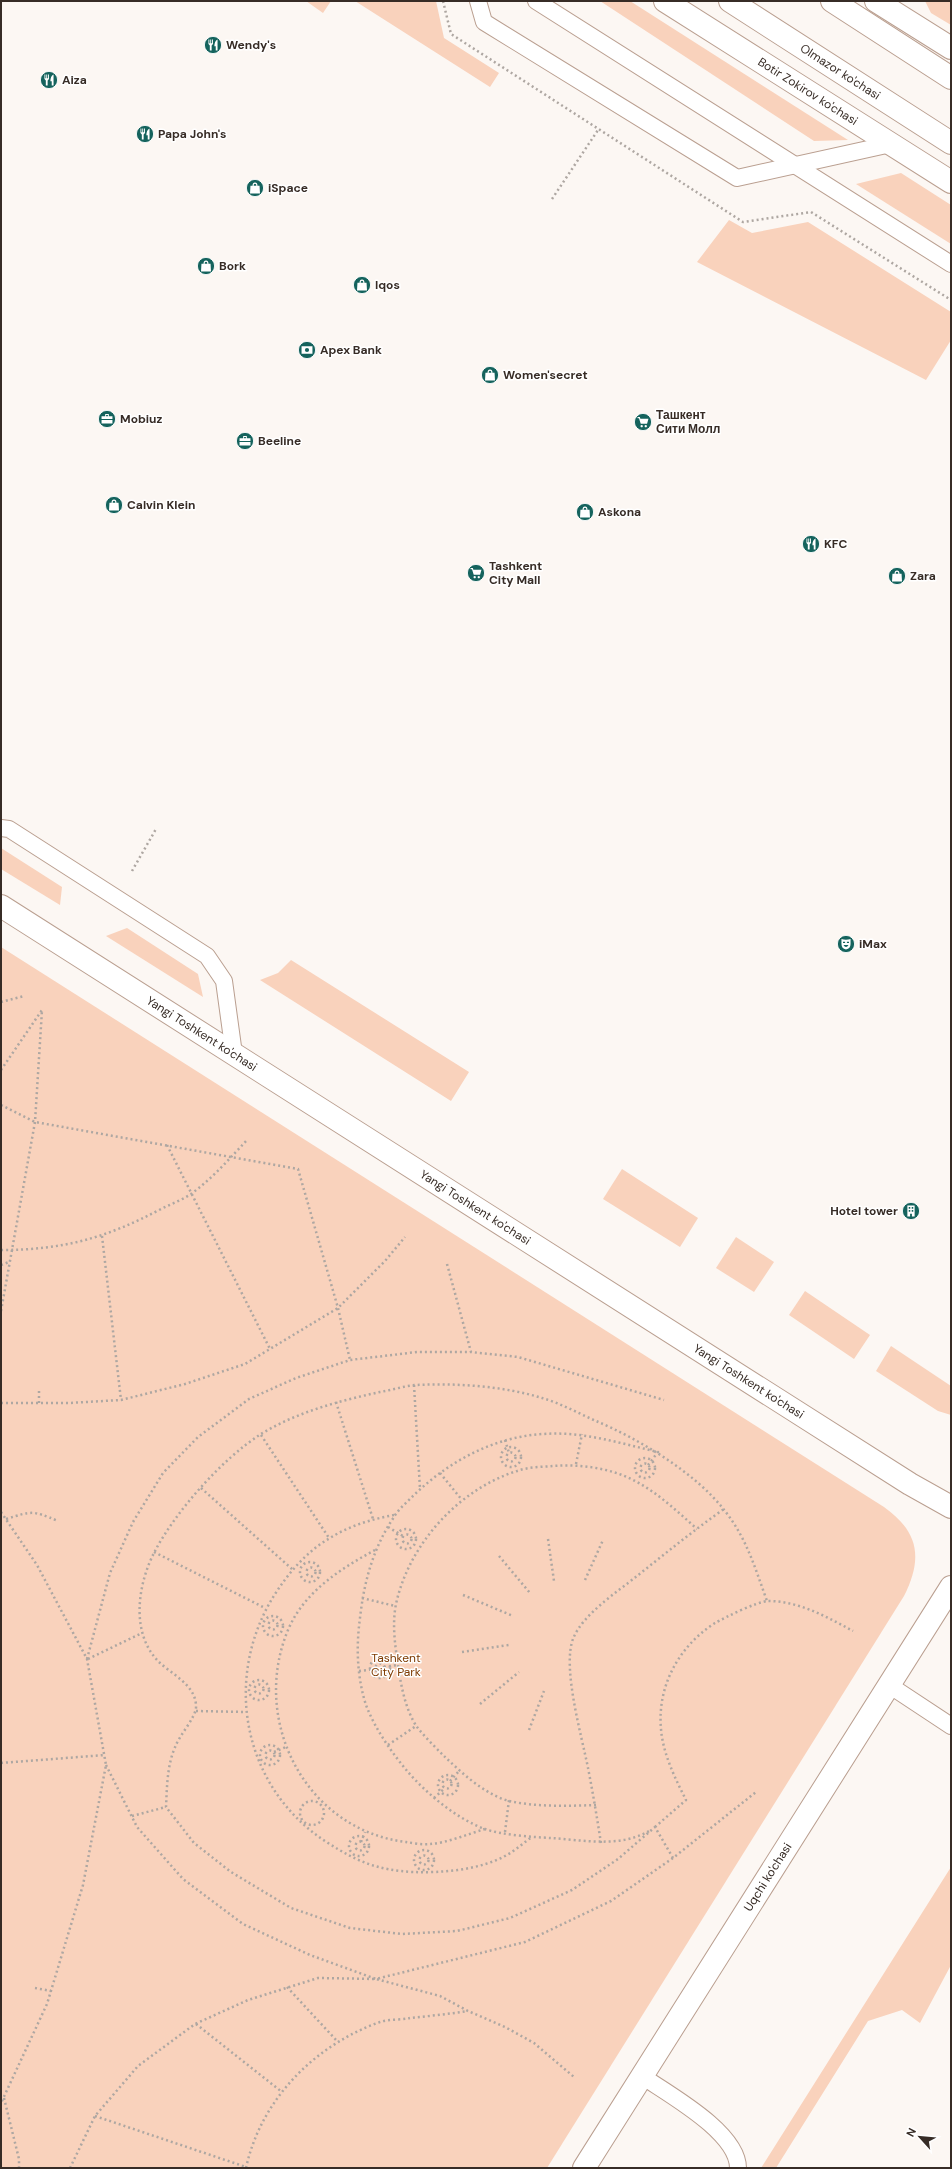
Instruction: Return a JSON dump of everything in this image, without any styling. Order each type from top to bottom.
[{"type":"street","name":"Botir Zokirov ko'chasi","points":[[665,1],[951,182]]},
{"type":"street","name":"Olmazor ko'chasi","points":[[730,1],[951,143]]},
{"type":"street","points":[[832,1],[951,78]]},
{"type":"street","points":[[882,2],[951,48]]},
{"type":"street","name":"Yangi Toshkent ko'chasi","points":[[1,906],[910,1484],[951,1507]]},
{"type":"street","name":"Uqchi ko'chasi","points":[[584,2168],[951,1587]]},
{"type":"lane","points":[[478,1],[484,22],[737,178],[793,164],[891,144]]},
{"type":"lane","points":[[536,1],[951,264]]},
{"type":"lane","points":[[1,828],[9,829],[207,956],[224,980],[234,1054]]},
{"type":"lane","points":[[889,1685],[951,1726]]},
{"type":"lane","points":[[642,2076],[709,2123],[731,2147],[738,2161],[738,2168]]},
{"type":"path","points":[[552,199],[598,130]]},
{"type":"path","points":[[132,871],[156,829]]},
{"type":"path","points":[[1,1002],[24,996]]},
{"type":"path","points":[[1,1070],[42,1010],[35,1122],[1,1311]]},
{"type":"path","points":[[1,1105],[35,1122],[298,1169],[338,1308],[350,1360]]},
{"type":"path","points":[[1,1250],[67,1246],[102,1236],[147,1217],[190,1194],[220,1169],[248,1139]]},
{"type":"path","points":[[167,1145],[190,1194],[270,1349]]},
{"type":"path","points":[[102,1236],[121,1400]]},
{"type":"path","points":[[1,1403],[121,1400],[193,1382],[245,1364],[338,1308],[386,1261],[405,1237]]},
{"type":"path","points":[[1,1265],[10,1262]]},
{"type":"path","points":[[447,1264],[471,1352]]},
{"type":"path","points":[[87,1659],[110,1573],[133,1522],[163,1473],[198,1437],[249,1399],[296,1378],[350,1360],[417,1352],[471,1352],[518,1357],[664,1400]]},
{"type":"path","points":[[414,1385],[420,1489]]},
{"type":"path","points":[[766,1601],[747,1543],[724,1509],[705,1490],[658,1452],[614,1428],[544,1398],[510,1390],[473,1386],[414,1385],[336,1402],[260,1434],[230,1459],[201,1488],[177,1517],[154,1552],[144,1580],[139,1610],[142,1633],[156,1659],[187,1685],[195,1699],[196,1711],[174,1747],[168,1769],[166,1808],[194,1843],[231,1872],[291,1908],[350,1928],[402,1934],[457,1931],[510,1918],[572,1890],[618,1858],[686,1800],[672,1770],[661,1729],[662,1693],[674,1666],[692,1641],[728,1615],[766,1601],[811,1610],[853,1631]]},
{"type":"path","points":[[39,1388],[39,1402]]},
{"type":"path","points":[[336,1402],[373,1519]]},
{"type":"path","points":[[260,1434],[329,1538]]},
{"type":"path","points":[[655,1827],[642,1835],[601,1843],[532,1836],[485,1829],[434,1798],[417,1782],[388,1744],[367,1707],[359,1671],[359,1627],[366,1578],[376,1550],[388,1527],[395,1515],[420,1489],[454,1463],[479,1450],[505,1440],[542,1434],[582,1434],[658,1452]]},
{"type":"path","points":[[576,1464],[582,1434]]},
{"type":"path","points":[[505,1440],[509,1453],[507,1459],[513,1461]]},
{"type":"path","points":[[508,1447],[515,1448],[520,1452],[521,1459],[514,1466],[506,1466],[502,1462],[502,1453],[508,1447]]},
{"type":"path","points":[[636,1481],[643,1472],[649,1471],[648,1465],[658,1452]]},
{"type":"path","points":[[509,1453],[516,1456],[513,1461],[517,1471]]},
{"type":"path","points":[[643,1458],[651,1460],[655,1466],[654,1472],[647,1478],[640,1476],[635,1470],[636,1464],[643,1458]]},
{"type":"path","points":[[596,1805],[558,1806],[509,1800],[482,1787],[460,1771],[416,1726],[402,1690],[394,1638],[395,1606],[402,1579],[420,1546],[431,1530],[462,1500],[480,1488],[517,1471],[535,1467],[576,1464],[593,1467],[636,1481],[666,1501],[697,1528]]},
{"type":"path","points":[[643,1472],[641,1469],[642,1466],[648,1465]]},
{"type":"path","points":[[440,1473],[462,1500]]},
{"type":"path","points":[[201,1488],[292,1569]]},
{"type":"path","points":[[601,1843],[596,1805],[574,1696],[569,1660],[573,1639],[585,1620],[697,1528],[724,1509]]},
{"type":"path","points":[[1,1512],[37,1565],[87,1659],[106,1765],[83,1885],[47,2004],[1,2103]]},
{"type":"path","points":[[6,1519],[36,1512],[58,1521]]},
{"type":"path","points":[[395,1515],[373,1519],[329,1538],[292,1569],[265,1608],[259,1621],[248,1657],[246,1712],[259,1759],[271,1786],[301,1822],[354,1859],[387,1870],[425,1871],[479,1866],[506,1856],[532,1836]]},
{"type":"path","points":[[388,1527],[403,1536],[403,1540],[406,1543],[411,1540]]},
{"type":"path","points":[[407,1528],[413,1531],[416,1536],[415,1543],[412,1548],[403,1548],[397,1541],[398,1533],[407,1528]]},
{"type":"path","points":[[403,1536],[408,1534],[411,1537],[411,1540],[420,1546]]},
{"type":"path","points":[[548,1539],[554,1581]]},
{"type":"path","points":[[585,1580],[603,1540]]},
{"type":"path","points":[[376,1550],[349,1564],[321,1584],[304,1604],[288,1630],[280,1659],[275,1688],[277,1716],[286,1747],[299,1776],[322,1803],[375,1837],[431,1844],[485,1829]]},
{"type":"path","points":[[154,1552],[265,1608]]},
{"type":"path","points":[[499,1556],[530,1593]]},
{"type":"path","points":[[302,1560],[308,1568],[315,1569],[314,1575],[321,1584]]},
{"type":"path","points":[[312,1562],[319,1567],[320,1574],[317,1580],[309,1582],[304,1580],[300,1571],[305,1564],[312,1562]]},
{"type":"path","points":[[308,1568],[307,1575],[314,1575]]},
{"type":"path","points":[[463,1595],[513,1616]]},
{"type":"path","points":[[362,1598],[395,1606]]},
{"type":"path","points":[[274,1615],[282,1621],[282,1628],[277,1635],[271,1635],[263,1630],[263,1622],[268,1616],[274,1615]]},
{"type":"path","points":[[259,1621],[268,1624],[271,1630],[275,1629],[277,1626]]},
{"type":"path","points":[[268,1624],[270,1621],[274,1621],[277,1626],[288,1630]]},
{"type":"path","points":[[87,1659],[142,1633]]},
{"type":"path","points":[[462,1652],[509,1645]]},
{"type":"path","points":[[380,1658],[386,1661],[390,1666],[388,1675],[383,1678],[374,1676],[370,1669],[372,1662],[380,1658]]},
{"type":"path","points":[[376,1669],[378,1664],[384,1667],[398,1665]]},
{"type":"path","points":[[359,1671],[376,1669],[377,1672],[381,1672],[384,1667]]},
{"type":"path","points":[[480,1704],[519,1672]]},
{"type":"path","points":[[257,1680],[266,1682],[269,1689],[266,1697],[258,1700],[252,1697],[247,1690],[252,1683],[257,1680]]},
{"type":"path","points":[[247,1690],[254,1689],[259,1685],[264,1689],[275,1688]]},
{"type":"path","points":[[254,1689],[259,1694],[264,1689]]},
{"type":"path","points":[[529,1730],[544,1691]]},
{"type":"path","points":[[196,1711],[246,1712]]},
{"type":"path","points":[[388,1744],[416,1726]]},
{"type":"path","points":[[274,1745],[279,1750],[279,1759],[273,1765],[267,1764],[259,1759],[260,1751],[265,1746],[274,1745]]},
{"type":"path","points":[[259,1759],[266,1756],[267,1751],[270,1750],[274,1752],[286,1747]]},
{"type":"path","points":[[266,1756],[270,1759],[274,1758],[274,1752]]},
{"type":"path","points":[[1,1762],[105,1755]]},
{"type":"path","points":[[106,1765],[137,1827],[183,1879],[243,1924],[310,1954],[376,1979],[440,1996],[468,2011],[506,2026],[534,2043],[574,2077]]},
{"type":"path","points":[[445,1788],[444,1781],[450,1781],[460,1771]]},
{"type":"path","points":[[447,1775],[454,1777],[458,1785],[456,1791],[448,1795],[440,1792],[438,1785],[441,1777],[447,1775]]},
{"type":"path","points":[[434,1798],[445,1788],[451,1788],[450,1781]]},
{"type":"path","points":[[70,2168],[95,2116],[138,2066],[196,2024],[248,2000],[318,1978],[376,1979],[525,1942],[611,1901],[673,1858],[756,1792]]},
{"type":"path","points":[[301,1822],[300,1811],[303,1804],[310,1800],[322,1803]]},
{"type":"path","points":[[505,1832],[509,1800]]},
{"type":"path","points":[[301,1822],[314,1826],[321,1822],[325,1815],[322,1803]]},
{"type":"path","points":[[132,1816],[166,1808]]},
{"type":"path","points":[[655,1827],[673,1858]]},
{"type":"path","points":[[354,1859],[358,1850],[355,1846],[358,1842],[361,1842],[365,1832]]},
{"type":"path","points":[[355,1836],[364,1836],[368,1842],[368,1851],[363,1855],[356,1855],[350,1850],[349,1843],[355,1836]]},
{"type":"path","points":[[358,1850],[364,1848],[361,1842]]},
{"type":"path","points":[[424,1844],[424,1856],[420,1860],[425,1865]]},
{"type":"path","points":[[424,1850],[431,1853],[434,1861],[431,1867],[425,1871],[417,1867],[414,1862],[416,1853],[424,1850]]},
{"type":"path","points":[[424,1856],[429,1860],[425,1865],[425,1871]]},
{"type":"path","points":[[287,1987],[337,2041]]},
{"type":"path","points":[[35,1988],[51,1991]]},
{"type":"path","points":[[95,2116],[246,2167],[260,2128],[282,2092],[304,2067],[337,2041],[382,2022],[468,2011]]},
{"type":"path","points":[[196,2024],[282,2092]]},
{"type":"path","points":[[4,2098],[19,2159],[19,2168]]},
{"type":"green space","points":[[306,1],[331,1],[323,13]]},
{"type":"green space","points":[[355,1],[436,1],[444,38],[499,73],[490,87]]},
{"type":"green space","points":[[600,1],[630,1],[848,140],[814,141]]},
{"type":"green space","points":[[925,1],[951,1],[951,25],[931,13]]},
{"type":"green space","points":[[901,173],[951,205],[951,244],[856,184]]},
{"type":"green space","points":[[729,220],[752,233],[808,222],[951,312],[951,340],[926,380],[697,262]]},
{"type":"green space","points":[[1,848],[62,887],[60,905],[1,869]]},
{"type":"green space","points":[[127,928],[198,974],[203,997],[106,936]]},
{"type":"green space","name":"Tashkent City Park","points":[[1,947],[884,1507],[896,1516],[911,1536],[915,1558],[914,1570],[904,1596],[547,2168],[1,2168]]},
{"type":"green space","points":[[291,960],[469,1072],[451,1101],[260,980],[278,973]]},
{"type":"green space","points":[[622,1169],[698,1218],[680,1247],[603,1199]]},
{"type":"green space","points":[[736,1237],[774,1262],[754,1292],[716,1268]]},
{"type":"green space","points":[[805,1291],[870,1335],[854,1359],[789,1315]]},
{"type":"green space","points":[[891,1346],[951,1386],[951,1415],[938,1411],[876,1371]]},
{"type":"green space","points":[[951,1867],[951,1965],[920,2023],[902,2010],[868,2021],[776,2168],[761,2168]]},
{"type":"place","name":"Wendy's","points":[[213,45]]},
{"type":"place","name":"Aiza","points":[[49,80]]},
{"type":"place","name":"Papa John's","points":[[145,134]]},
{"type":"place","name":"iSpace","points":[[255,188]]},
{"type":"place","name":"Bork","points":[[206,266]]},
{"type":"place","name":"Iqos","points":[[362,285]]},
{"type":"place","name":"Apex Bank","points":[[307,350]]},
{"type":"place","name":"Women'secret","points":[[490,375]]},
{"type":"place","name":"Mobiuz","points":[[107,419]]},
{"type":"place","name":"Ташкент Сити Молл","points":[[643,422]]},
{"type":"place","name":"Beeline","points":[[245,441]]},
{"type":"place","name":"Calvin Klein","points":[[114,505]]},
{"type":"place","name":"Askona","points":[[585,512]]},
{"type":"place","name":"KFC","points":[[811,544]]},
{"type":"place","name":"Tashkent City Mall","points":[[476,573]]},
{"type":"place","name":"Zara","points":[[897,576]]},
{"type":"place","name":"iMax","points":[[846,944]]},
{"type":"place","name":"Hotel tower","points":[[911,1211]]}]
